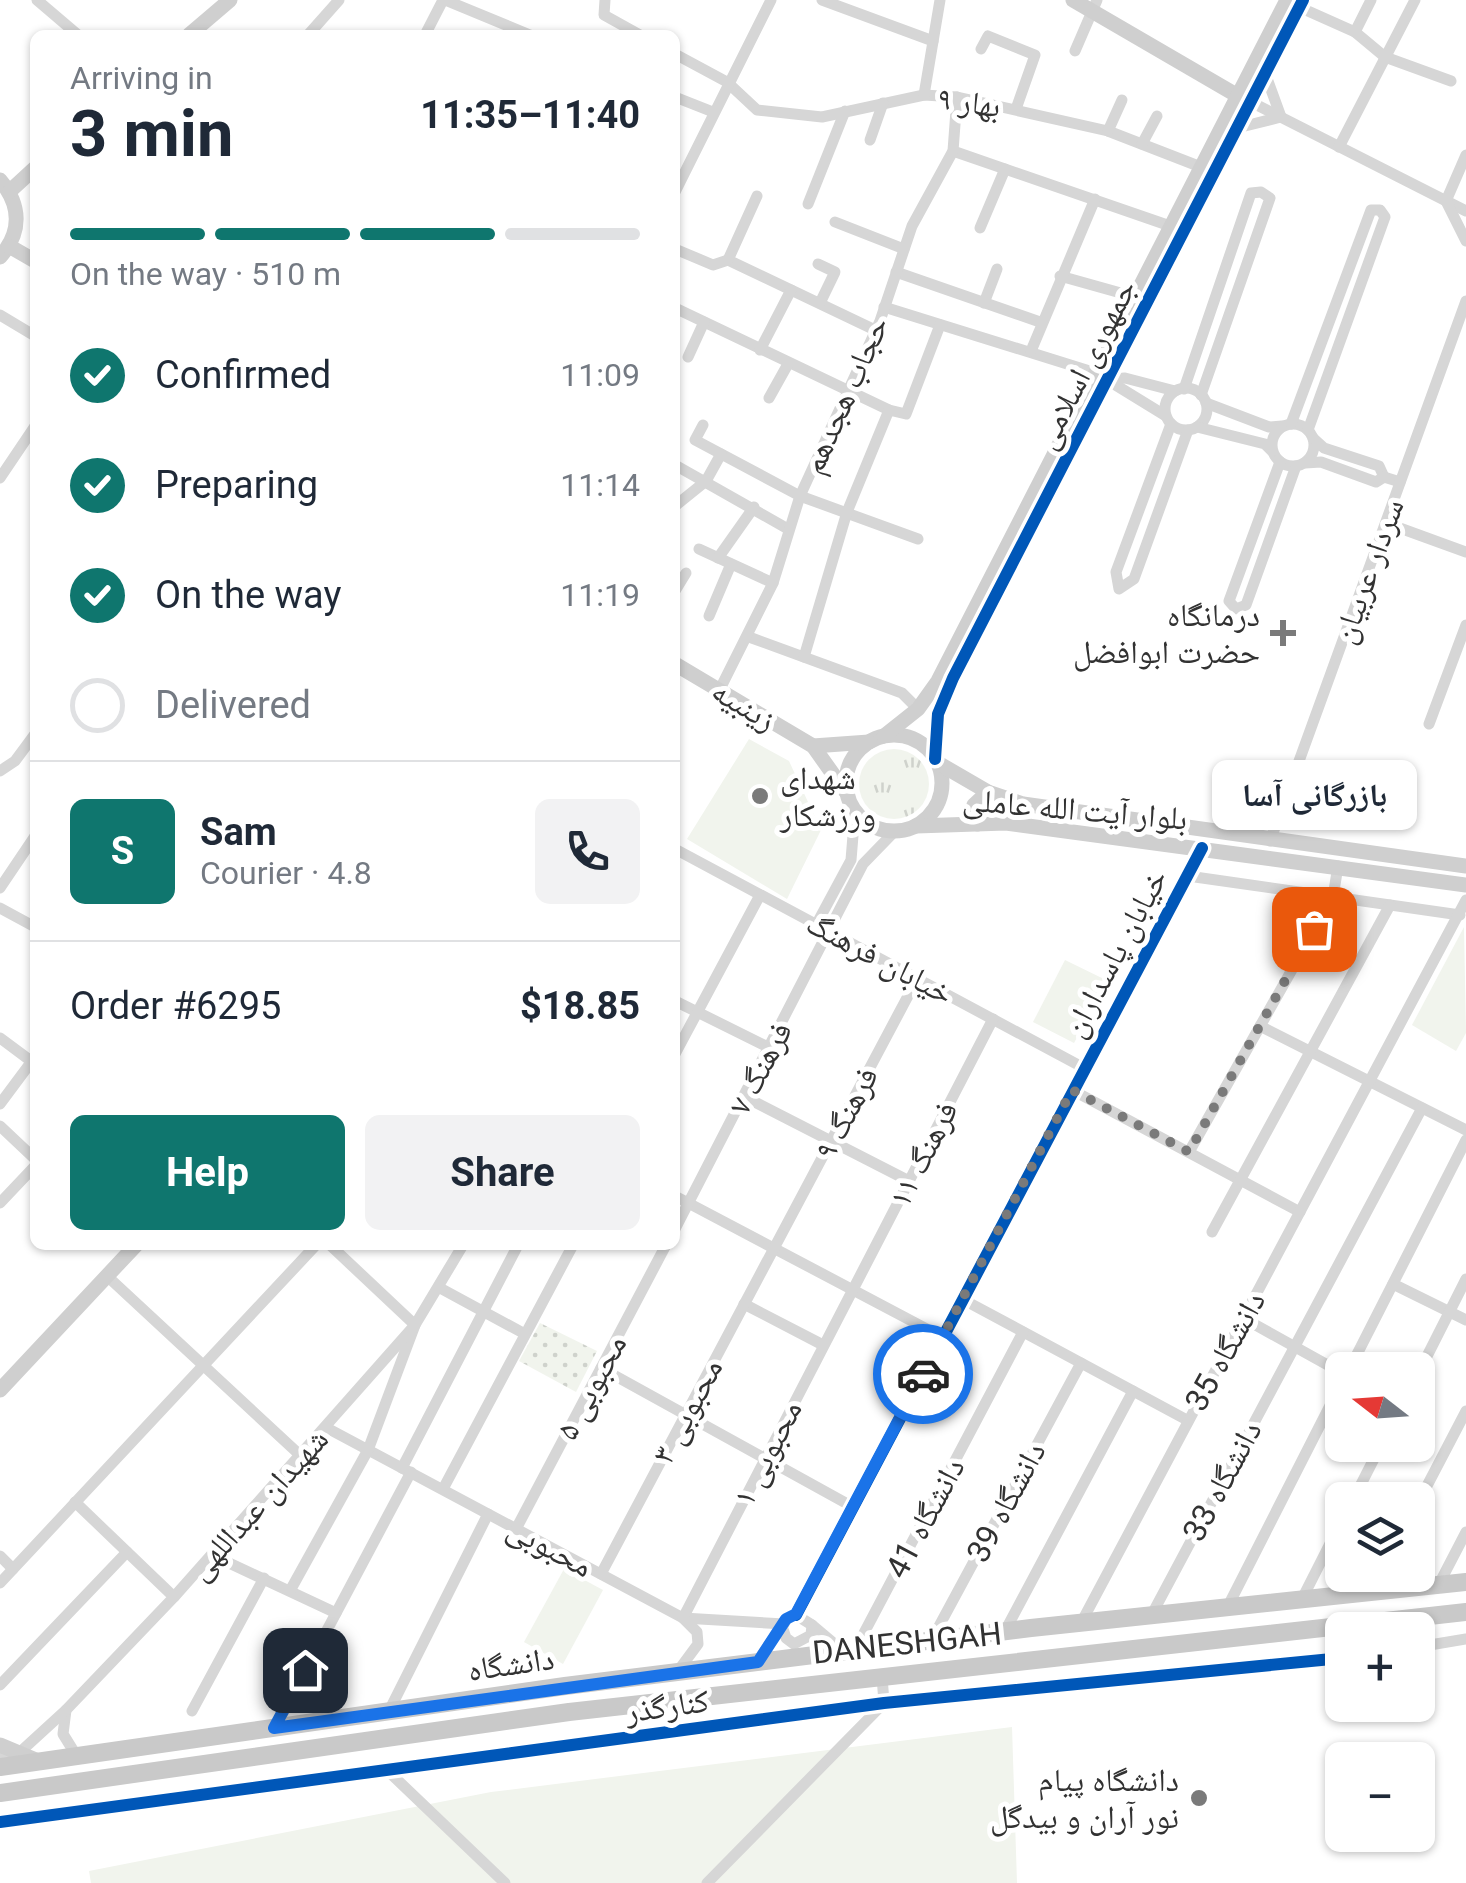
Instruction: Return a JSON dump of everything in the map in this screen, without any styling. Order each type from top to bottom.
[{"type":"main road","name":"DANESHGAH","points":[[1437,1586],[1466,1582]]},
{"type":"main road","name":"DANESHGAH","points":[[1005,1631],[1364,1592]]},
{"type":"main road","name":"DANESHGAH","points":[[1435,1617],[1466,1612]]},
{"type":"main road","name":"دانشگاه","points":[[0,1766],[565,1686],[1005,1631]]},
{"type":"main road","name":"DANESHGAH","points":[[0,1793],[568,1712],[1325,1631]]},
{"type":"main road","points":[[565,1686],[568,1712]]},
{"type":"street","points":[[37,0],[72,30]]},
{"type":"street","points":[[199,30],[230,0]]},
{"type":"street","points":[[312,30],[338,0]]},
{"type":"street","points":[[428,30],[444,0],[519,30]]},
{"type":"street","points":[[605,0],[604,15],[631,30]]},
{"type":"street","points":[[680,181],[726,82],[771,0]]},
{"type":"street","points":[[822,0],[849,3],[933,41]]},
{"type":"street","points":[[924,95],[940,0]]},
{"type":"street","points":[[1072,0],[1094,6],[1244,99],[1466,212]]},
{"type":"street","points":[[1355,32],[1370,0]]},
{"type":"street","points":[[1339,147],[1414,0]]},
{"type":"street","points":[[1296,2],[1355,32],[1385,56],[1451,81]]},
{"type":"street","name":"جمهوری اسلامی","points":[[1208,169],[1237,128],[1244,99],[1265,73],[1296,2]]},
{"type":"street","name":"جمهوری اسلامی","points":[[936,761],[938,714],[952,678],[1296,2]]},
{"type":"street","points":[[1075,52],[1094,6]]},
{"type":"street","points":[[499,30],[503,23]]},
{"type":"street","points":[[981,49],[988,36],[1035,55],[1016,109]]},
{"type":"street","name":"بهار ۹","points":[[680,57],[726,82],[757,110],[822,117],[924,95],[957,97],[1108,131],[1208,169]]},
{"type":"street","points":[[1265,73],[1280,117]]},
{"type":"street","name":"حجاب هجدهم","points":[[719,690],[750,637],[773,583],[800,496],[876,330],[904,248],[954,151],[957,97]]},
{"type":"street","points":[[680,99],[713,112]]},
{"type":"street","points":[[1108,131],[1122,100]]},
{"type":"street","points":[[870,140],[883,104]]},
{"type":"street","points":[[808,204],[845,111]]},
{"type":"street","points":[[1142,144],[1158,116]]},
{"type":"street","points":[[1237,128],[1280,117]]},
{"type":"street","points":[[954,151],[1178,229]]},
{"type":"street","points":[[1446,201],[1466,155]]},
{"type":"street","points":[[980,228],[1006,169]]},
{"type":"street","points":[[30,172],[5,185],[18,219],[5,251],[30,259]]},
{"type":"street","points":[[1261,192],[1270,198],[1203,399],[1206,416],[1192,429],[1134,579],[1119,589],[1116,572],[1169,420],[1166,402],[1180,390],[1251,193],[1261,192]]},
{"type":"street","points":[[728,260],[757,196]]},
{"type":"street","points":[[1030,351],[1095,200]]},
{"type":"street","points":[[1446,201],[1466,241]]},
{"type":"street","points":[[1371,210],[1380,210],[1385,218],[1310,434],[1313,452],[1300,464],[1246,605],[1236,610],[1229,601],[1276,456],[1273,437],[1286,425],[1371,210]]},
{"type":"street","points":[[835,222],[904,248]]},
{"type":"street","name":"جمهوری اسلامی","points":[[878,739],[918,709],[938,681],[1103,376],[1136,296],[1178,229]]},
{"type":"street","points":[[680,251],[713,265],[728,260],[876,330]]},
{"type":"street","points":[[818,264],[835,272],[820,304]]},
{"type":"street","points":[[984,302],[997,269]]},
{"type":"street","points":[[896,272],[1040,322]]},
{"type":"street","points":[[1060,276],[1136,296]]},
{"type":"street","points":[[760,350],[791,290]]},
{"type":"street","name":"سردار عربیان","points":[[1270,841],[1466,301]]},
{"type":"street","points":[[884,307],[1103,376],[1180,390],[1269,427],[1286,425],[1310,434],[1324,448],[1379,466],[1384,477],[1400,482]]},
{"type":"street","points":[[680,310],[845,393],[906,414],[940,326]]},
{"type":"street","points":[[2,321],[30,334]]},
{"type":"street","points":[[688,357],[704,322]]},
{"type":"street","points":[[768,398],[788,364]]},
{"type":"street","points":[[1103,376],[1121,392],[1151,404],[1169,420],[1192,429],[1265,444],[1276,456],[1300,464],[1321,462],[1376,482],[1384,477]]},
{"type":"street","points":[[804,657],[847,512],[889,410]]},
{"type":"street","points":[[704,424],[695,440],[721,454],[800,496],[918,539]]},
{"type":"street","points":[[0,478],[30,433]]},
{"type":"street","points":[[680,502],[706,481],[721,454]]},
{"type":"street","points":[[680,467],[788,529]]},
{"type":"street","points":[[718,558],[754,508]]},
{"type":"street","points":[[1386,523],[1466,552]]},
{"type":"street","points":[[699,550],[773,583]]},
{"type":"street","points":[[709,616],[731,564]]},
{"type":"street","points":[[680,583],[686,573]]},
{"type":"street","points":[[1429,724],[1466,625]]},
{"type":"street","points":[[750,637],[902,693],[918,709]]},
{"type":"street","name":"زینبیه","points":[[680,667],[813,746],[852,805]]},
{"type":"street","points":[[816,925],[851,860],[848,773],[852,760],[878,739],[914,739],[936,761],[941,794],[936,807],[916,826],[895,831],[876,828],[852,805]]},
{"type":"street","name":"زینبیه","points":[[813,746],[878,739]]},
{"type":"street","points":[[0,771],[15,761],[30,741]]},
{"type":"street","name":"بلوار آیت‌ الله عاملی","points":[[936,761],[988,792],[1023,804],[1466,866]]},
{"type":"street","points":[[977,824],[974,805],[988,792]]},
{"type":"street","name":"بلوار آیت‌ الله عاملی","points":[[916,826],[977,824],[1202,848],[1466,885]]},
{"type":"street","name":"فرهنگ ۷","points":[[688,1203],[831,933],[863,864],[895,831]]},
{"type":"street","points":[[0,888],[30,843]]},
{"type":"street","name":"خیابان پاسداران","points":[[796,1614],[1202,848]]},
{"type":"street","name":"خیابان فرهنگ","points":[[680,853],[1084,1068]]},
{"type":"street","points":[[1189,1152],[1333,896],[1338,866]]},
{"type":"street","points":[[1188,876],[1462,915]]},
{"type":"street","points":[[680,1045],[760,895]]},
{"type":"street","name":"دانشگاه 35","points":[[1081,1623],[1462,915],[1466,900]]},
{"type":"street","points":[[1212,1232],[1390,905]]},
{"type":"street","points":[[0,908],[30,922]]},
{"type":"street","name":"فرهنگ ۹","points":[[774,1248],[917,979]]},
{"type":"street","points":[[680,1004],[770,1048]]},
{"type":"street","name":"فرهنگ ۱۱","points":[[852,1290],[993,1019]]},
{"type":"street","points":[[1260,1026],[1466,1130]]},
{"type":"street","points":[[0,1038],[30,1058]]},
{"type":"street","points":[[0,1104],[30,1066]]},
{"type":"street","points":[[1072,1090],[1300,1212]]},
{"type":"street","points":[[745,1097],[909,1180]]},
{"type":"street","name":"دانشگاه 33","points":[[1151,1616],[1422,1108]]},
{"type":"street","points":[[0,1126],[30,1158]]},
{"type":"street","points":[[1356,1352],[1466,1140]]},
{"type":"street","points":[[0,1203],[30,1169]]},
{"type":"street","points":[[680,1199],[942,1337]]},
{"type":"street","points":[[680,1218],[688,1203]]},
{"type":"street","name":"محبوبی ۳","points":[[600,1574],[774,1248]]},
{"type":"street","points":[[0,1388],[128,1250]]},
{"type":"street","points":[[0,1583],[311,1250]]},
{"type":"street","points":[[291,1590],[368,1450],[415,1326],[335,1250]]},
{"type":"street","name":"شهیدان عبداللهی","points":[[19,1752],[66,1710],[174,1597],[328,1428],[415,1326],[461,1250]]},
{"type":"street","points":[[274,1728],[336,1613],[482,1310],[515,1250]]},
{"type":"street","points":[[443,1490],[570,1250]]},
{"type":"street","name":"محبوبی ۵","points":[[516,1529],[663,1250]]},
{"type":"street","points":[[107,1276],[301,1456]]},
{"type":"street","points":[[1429,1352],[1466,1279]]},
{"type":"street","points":[[1392,1284],[1466,1320]]},
{"type":"street","points":[[440,1288],[525,1334]]},
{"type":"street","name":"محبوبی ۱","points":[[683,1618],[852,1290]]},
{"type":"street","points":[[962,1300],[1187,1420]]},
{"type":"street","points":[[744,1304],[823,1345]]},
{"type":"street","points":[[1243,1318],[1325,1362]]},
{"type":"street","name":"دانشگاه 41","points":[[850,1651],[1024,1332]]},
{"type":"street","name":"دانشگاه 39","points":[[931,1641],[1080,1363]]},
{"type":"street","points":[[601,1368],[853,1507]]},
{"type":"street","points":[[1005,1631],[1133,1391]]},
{"type":"street","points":[[1429,1482],[1466,1411]]},
{"type":"street","points":[[1227,1608],[1325,1415]]},
{"type":"street","name":"محبوبی","points":[[328,1428],[683,1618],[784,1626],[794,1644],[804,1642],[812,1625]]},
{"type":"street","points":[[75,1502],[174,1597]]},
{"type":"street","points":[[389,1712],[488,1514]]},
{"type":"street","points":[[1437,1586],[1466,1532]]},
{"type":"street","points":[[0,1684],[126,1552]]},
{"type":"street","points":[[1301,1600],[1325,1553]]},
{"type":"street","points":[[212,1555],[336,1613]]},
{"type":"street","points":[[0,1556],[13,1569]]},
{"type":"street","points":[[192,1712],[264,1578]]},
{"type":"street","points":[[1099,1588],[1104,1609],[1116,1620]]},
{"type":"street","points":[[758,1662],[796,1614],[850,1651]]},
{"type":"street","points":[[677,1672],[698,1644],[697,1632],[683,1618]]},
{"type":"street","points":[[1435,1645],[1466,1640]]},
{"type":"street","name":"کنارگذر","points":[[0,1822],[884,1703],[1325,1660]]},
{"type":"street","points":[[708,1883],[884,1703],[882,1676]]},
{"type":"street","points":[[66,1710],[63,1734],[76,1755]]},
{"type":"street","points":[[0,1745],[38,1761]]},
{"type":"street","points":[[0,1755],[19,1752]]},
{"type":"street","points":[[389,1772],[505,1883]]},
{"type":"green space","name":"شهدای ورزشکار","points":[[749,739],[789,761],[821,830],[787,899],[687,839]]},
{"type":"green space","points":[[894,749],[908,751],[919,759],[927,770],[927,798],[919,809],[908,817],[894,819],[880,817],[869,809],[861,798],[859,784],[861,770],[869,759],[880,751]]},
{"type":"green space","points":[[1464,927],[1466,1033],[1456,1051],[1412,1025]]},
{"type":"green space","points":[[1065,960],[1108,981],[1074,1043],[1033,1022]]},
{"type":"green space","points":[[540,1323],[597,1351],[576,1392],[519,1361]]},
{"type":"green space","points":[[564,1569],[603,1590],[563,1664],[524,1642]]},
{"type":"green space","points":[[1012,1727],[1017,1883],[91,1883],[89,1871],[491,1792]]},
{"type":"cycle path","points":[[935,759],[938,714],[953,678],[1303,0]]},
{"type":"cycle path","points":[[796,1615],[1202,848]]},
{"type":"cycle path","points":[[0,1822],[884,1703],[1325,1660]]},
{"type":"way so far","points":[[923,1374],[1072,1090],[1189,1152],[1314,929]]},
{"type":"place","name":"درمانگاه حضرت ابوافضل","points":[[1283,633]]},
{"type":"place","name":"شهدای ورزشکار","points":[[760,796]]},
{"type":"place","name":"بازرگانی آسا","points":[[1314,929]]},
{"type":"place","name":"دانشگاه پیام نور آران و بیدگل","points":[[1199,1798]]},
{"type":"route","points":[[305,1670],[274,1728],[758,1662],[786,1619],[796,1614],[923,1374]]}]
